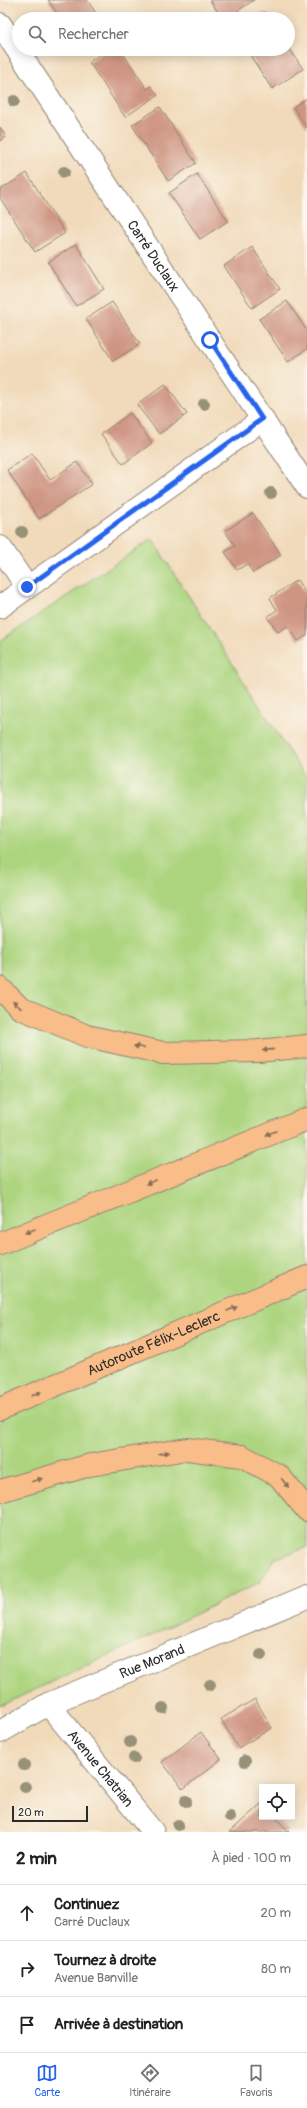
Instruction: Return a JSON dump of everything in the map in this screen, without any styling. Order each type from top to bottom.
[{"type":"highway","points":[[0,988],[20,1008],[87,1036],[163,1052],[258,1051],[307,1046]]},
{"type":"highway","points":[[0,1244],[307,1118]]},
{"type":"highway","name":"Autoroute Félix-Leclerc","points":[[0,1409],[307,1277]]},
{"type":"highway","points":[[0,1491],[90,1465],[187,1449],[242,1456],[279,1476],[307,1510]]},
{"type":"street","name":"Carré Duclaux","points":[[0,24],[12,42]]},
{"type":"street","name":"Carré Duclaux","points":[[21,56],[307,487]]},
{"type":"street","points":[[0,607],[262,419]]},
{"type":"street","points":[[0,548],[27,587]]},
{"type":"street","name":"Rue Morand","points":[[0,1732],[48,1704],[307,1597]]},
{"type":"street","name":"Avenue Chatrian","points":[[48,1704],[153,1832]]},
{"type":"green space","points":[[152,539],[302,772],[307,776],[307,1547],[274,1559],[260,1582],[157,1633],[0,1706],[0,641]]},
{"type":"building","points":[[48,0],[87,0],[95,12],[56,12]]},
{"type":"building","points":[[210,0],[254,0],[236,12],[218,12]]},
{"type":"building","points":[[98,56],[125,56],[147,89],[151,86],[158,95],[125,117],[89,62]]},
{"type":"building","points":[[251,56],[295,56],[303,69],[272,89]]},
{"type":"building","points":[[307,98],[307,128],[293,107]]},
{"type":"building","points":[[160,107],[196,163],[168,181],[132,125]]},
{"type":"building","points":[[0,127],[6,137],[0,141]]},
{"type":"building","points":[[27,173],[65,233],[35,252],[0,198],[0,190]]},
{"type":"building","points":[[197,174],[228,221],[200,239],[169,193]]},
{"type":"building","points":[[76,244],[104,289],[76,306],[48,262]]},
{"type":"building","points":[[252,247],[280,289],[252,308],[224,266]]},
{"type":"building","points":[[287,301],[307,331],[307,349],[288,362],[259,319]]},
{"type":"building","points":[[112,302],[140,344],[113,361],[86,319]]},
{"type":"building","points":[[165,384],[187,414],[159,434],[137,405]]},
{"type":"building","points":[[130,413],[152,443],[123,464],[101,434]]},
{"type":"building","points":[[32,453],[50,480],[77,462],[92,484],[39,519],[7,470]]},
{"type":"building","points":[[253,513],[281,555],[253,573],[247,564],[237,570],[225,552],[235,546],[225,531]]},
{"type":"building","points":[[297,580],[307,595],[307,635],[298,641],[288,626],[278,632],[267,617],[277,610],[270,598]]},
{"type":"building","points":[[255,1699],[272,1728],[238,1748],[221,1719]]},
{"type":"building","points":[[201,1732],[221,1759],[183,1789],[162,1762]]},
{"type":"building","points":[[259,1806],[259,1820],[278,1820],[289,1832],[230,1832]]},
{"type":"route","points":[[27,587],[262,419],[210,340]]}]
